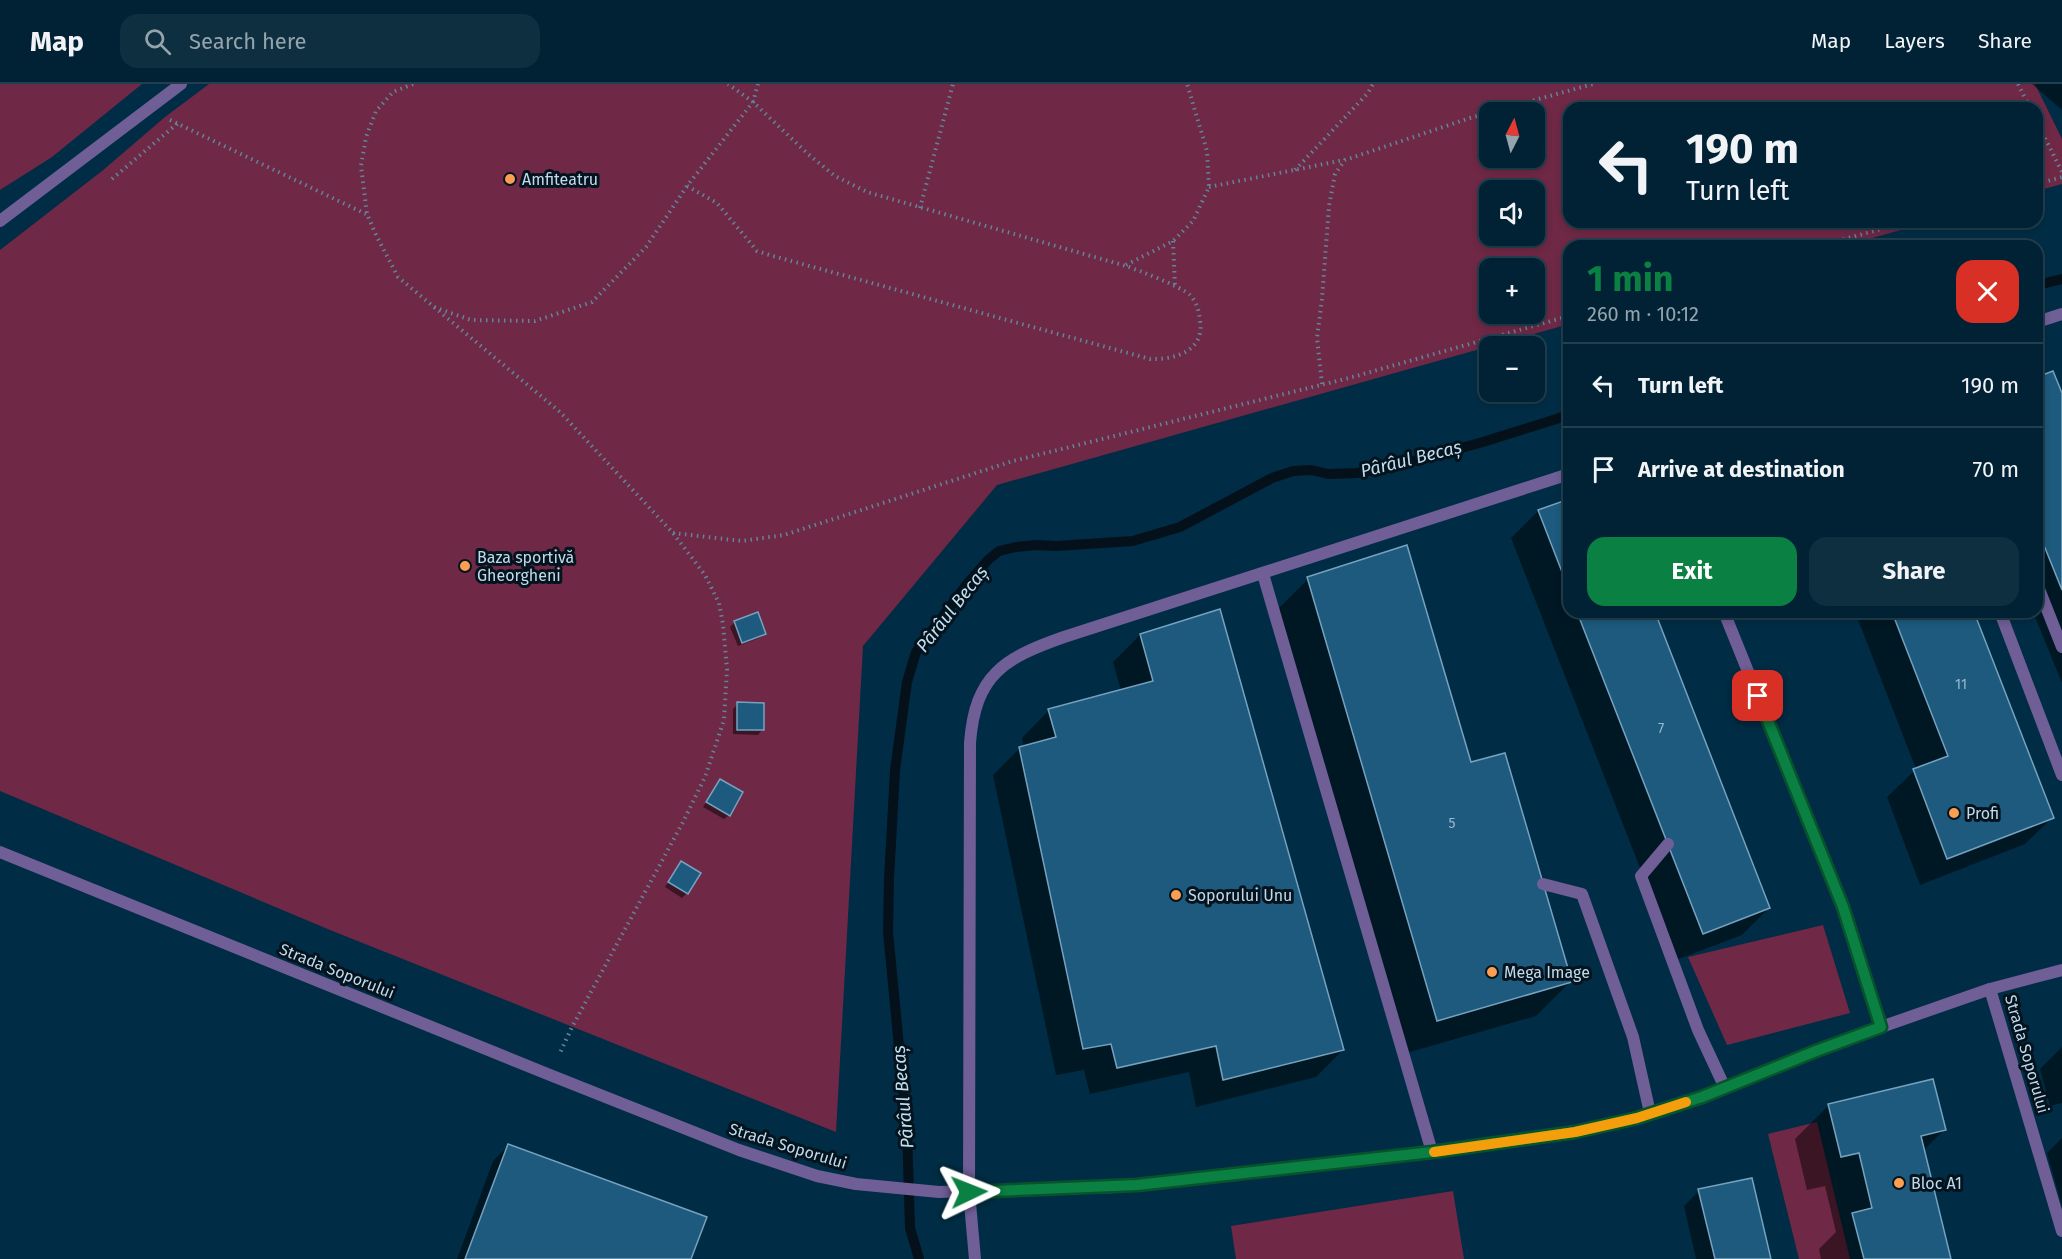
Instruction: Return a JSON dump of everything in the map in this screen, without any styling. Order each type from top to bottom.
[{"type":"street","points":[[0,221],[181,84]]},
{"type":"street","points":[[2043,320],[2062,314]]},
{"type":"street","points":[[975,1259],[969,1192],[970,743],[973,717],[982,690],[991,677],[1016,657],[1034,648],[1156,606],[1263,574],[1563,476]]},
{"type":"street","points":[[1263,574],[1432,1152]]},
{"type":"street","points":[[2043,599],[2062,646]]},
{"type":"street","points":[[1726,618],[1843,907],[1881,1027]]},
{"type":"street","points":[[2002,618],[2062,775]]},
{"type":"street","points":[[1668,844],[1641,876],[1698,1030],[1725,1088]]},
{"type":"street","name":"Strada Soporului","points":[[0,852],[739,1150],[817,1176],[856,1184],[939,1192],[1116,1187],[1432,1152],[1575,1132],[1650,1113],[1725,1088],[1816,1051],[1990,989],[2062,970]]},
{"type":"street","points":[[1544,884],[1582,894],[1633,1037],[1650,1113]]},
{"type":"street","name":"Strada Soporului","points":[[1990,989],[2062,1231]]},
{"type":"path","points":[[413,84],[393,92],[376,111],[366,137],[361,166],[367,214],[398,277],[560,412],[673,533],[705,575],[719,603],[723,624],[728,669],[724,720],[701,786],[559,1055]]},
{"type":"path","points":[[687,186],[717,203],[757,251],[1149,359],[1167,360],[1185,353],[1194,345],[1202,332],[1198,307],[1188,294],[1126,266],[867,192],[835,176],[753,102],[728,84]]},
{"type":"path","points":[[434,307],[471,320],[536,321],[592,302],[646,247],[687,186],[753,102],[758,84]]},
{"type":"path","points":[[920,207],[953,84]]},
{"type":"path","points":[[1126,266],[1173,241],[1193,221],[1209,187],[1207,151],[1186,84]]},
{"type":"path","points":[[1295,170],[1368,93],[1373,84]]},
{"type":"path","points":[[1209,187],[1345,160],[1470,118],[1593,84]]},
{"type":"path","points":[[2018,84],[2027,102]]},
{"type":"path","points":[[165,117],[367,214]]},
{"type":"path","points":[[112,179],[178,123]]},
{"type":"path","points":[[2043,135],[2062,175],[2043,182]]},
{"type":"path","points":[[1322,384],[1317,338],[1329,206],[1335,174],[1345,160]]},
{"type":"path","points":[[1842,240],[1884,228]]},
{"type":"path","points":[[1173,241],[1175,287]]},
{"type":"path","points":[[673,533],[742,541],[784,535],[1013,461],[1322,384],[1563,318]]},
{"type":"shaded area","points":[[0,84],[142,84],[52,157],[0,190]]},
{"type":"shaded area","name":"Baza sportivă Gheorgheni","points":[[209,84],[2035,84],[2062,139],[2062,184],[2043,189],[2043,102],[1563,102],[1563,228],[1908,228],[1865,240],[1563,240],[1563,326],[1526,336],[1479,336],[1479,349],[997,485],[863,646],[836,1132],[330,930],[0,791],[0,250]]},
{"type":"shaded area","points":[[1823,925],[1850,1013],[1727,1045],[1688,957]]},
{"type":"shaded area","points":[[1817,1122],[1850,1259],[1799,1259],[1768,1134]]},
{"type":"shaded area","points":[[1453,1191],[1464,1259],[1236,1259],[1231,1226]]},
{"type":"building","points":[[2053,371],[2062,393],[2062,590],[2043,543],[2043,375]]},
{"type":"building","points":[[1563,501],[1563,575],[1538,510]]},
{"type":"building","points":[[1407,545],[1471,762],[1505,753],[1572,982],[1437,1021],[1307,577]]},
{"type":"building","name":"Soporului Unu","points":[[1220,609],[1344,1050],[1223,1080],[1216,1046],[1117,1068],[1111,1044],[1083,1049],[1019,747],[1056,737],[1048,709],[1153,681],[1140,634]]},
{"type":"building","points":[[758,612],[766,634],[742,643],[734,621]]},
{"type":"building","points":[[1579,618],[1657,618],[1770,908],[1703,934]]},
{"type":"building","points":[[1894,618],[1976,618],[2054,818],[1947,859],[1913,769],[1948,756]]},
{"type":"building","points":[[737,702],[764,703],[764,730],[737,730]]},
{"type":"building","points":[[720,779],[743,792],[730,816],[706,802]]},
{"type":"building","points":[[681,861],[701,873],[688,894],[668,882]]},
{"type":"building","name":"Bloc A1","points":[[1933,1079],[1946,1130],[1921,1136],[1951,1259],[1864,1259],[1852,1213],[1872,1208],[1859,1153],[1841,1157],[1828,1104]]},
{"type":"building","points":[[508,1144],[707,1217],[691,1259],[465,1259]]},
{"type":"building","points":[[1752,1178],[1771,1259],[1715,1259],[1698,1189]]},
{"type":"waterway","name":"Pârâul Becaș","points":[[2043,284],[2062,279]]},
{"type":"waterway","name":"Pârâul Becaș","points":[[919,1259],[910,1228],[907,1130],[888,932],[895,770],[907,682],[916,652],[967,584],[999,551],[1036,545],[1056,546],[1133,541],[1180,527],[1272,478],[1293,471],[1311,470],[1328,474],[1357,473],[1392,467],[1563,417]]},
{"type":"slow traffic","points":[[1434,1152],[1575,1132],[1637,1118],[1686,1102]]},
{"type":"place","name":"Amfiteatru","points":[[510,179]]},
{"type":"place","name":"Baza sportivă Gheorgheni","points":[[465,566]]},
{"type":"place","name":"Profi","points":[[1954,813]]},
{"type":"place","name":"Soporului Unu","points":[[1176,895]]},
{"type":"place","name":"Mega Image","points":[[1492,972]]},
{"type":"place","name":"Bloc A1","points":[[1899,1183]]},
{"type":"route","points":[[969,1192],[1137,1185],[1432,1152],[1575,1132],[1637,1118],[1702,1097],[1881,1027],[1843,907],[1758,696]]}]
